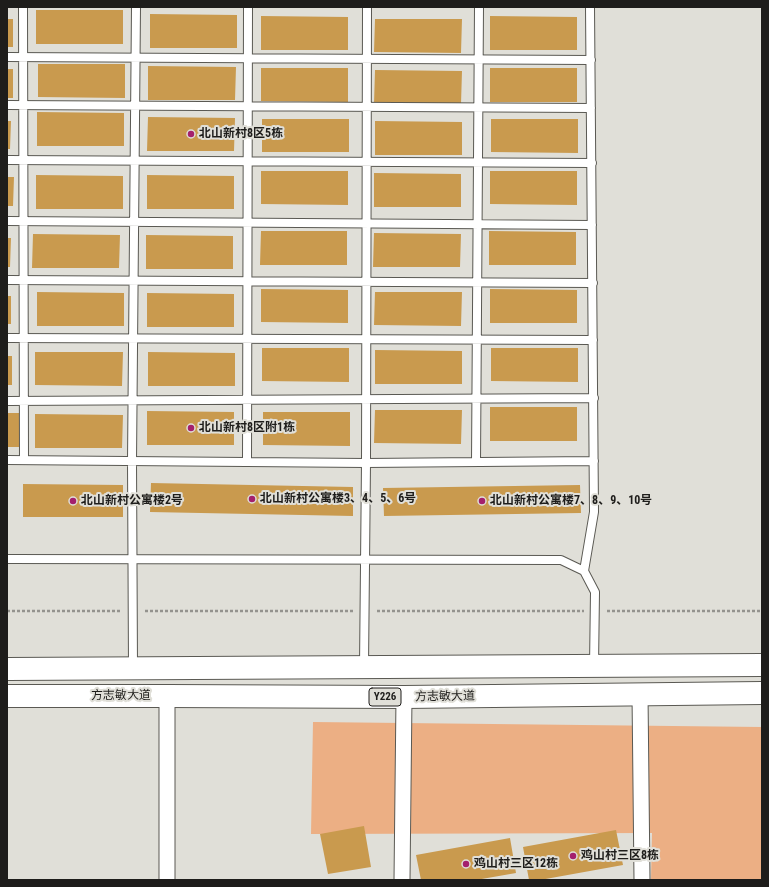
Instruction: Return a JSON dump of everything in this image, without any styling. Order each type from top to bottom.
[{"type":"main road","points":[[7,669],[762,665]]},
{"type":"main road","name":"方志敏大道","points":[[7,696],[404,697],[762,693]]},
{"type":"street","points":[[639,879],[640,694]]},
{"type":"street","points":[[167,696],[167,880]]},
{"type":"street","points":[[402,880],[404,697]]},
{"type":"lane","points":[[23,7],[24,460]]},
{"type":"lane","points":[[133,669],[132,401],[136,7]]},
{"type":"lane","points":[[247,462],[248,7]]},
{"type":"lane","points":[[364,668],[367,339],[367,7]]},
{"type":"lane","points":[[476,462],[479,7]]},
{"type":"lane","points":[[584,571],[594,512],[590,7]]},
{"type":"lane","points":[[7,57],[591,60]]},
{"type":"lane","points":[[7,105],[591,108]]},
{"type":"lane","points":[[7,160],[592,163]]},
{"type":"lane","points":[[7,221],[592,225]]},
{"type":"lane","points":[[7,280],[593,283]]},
{"type":"lane","points":[[7,338],[593,340]]},
{"type":"lane","points":[[7,401],[594,398]]},
{"type":"lane","points":[[7,460],[366,463],[594,461]]},
{"type":"lane","points":[[7,559],[561,560],[584,571],[595,592],[594,667]]},
{"type":"path","points":[[7,611],[762,611]]},
{"type":"shaded area","points":[[313,722],[762,727],[762,880],[651,880],[652,833],[311,834]]},
{"type":"building","points":[[36,10],[123,10],[123,44],[36,44]]},
{"type":"building","points":[[150,14],[237,15],[237,48],[150,48]]},
{"type":"building","points":[[261,16],[348,17],[348,50],[261,50]]},
{"type":"building","points":[[490,16],[577,17],[577,50],[490,50]]},
{"type":"building","points":[[7,19],[13,19],[13,47],[7,47]]},
{"type":"building","points":[[375,19],[462,19],[461,53],[374,52]]},
{"type":"building","points":[[38,64],[125,64],[125,98],[38,97]]},
{"type":"building","points":[[148,66],[236,67],[235,100],[148,100]]},
{"type":"building","points":[[261,68],[348,68],[348,102],[261,101]]},
{"type":"building","points":[[490,68],[577,68],[577,102],[490,102]]},
{"type":"building","points":[[7,69],[13,69],[13,98],[7,98]]},
{"type":"building","points":[[375,70],[462,71],[461,104],[374,104]]},
{"type":"building","points":[[37,112],[124,113],[124,146],[37,146]]},
{"type":"building","name":"北山新村8区5栋","points":[[148,117],[235,118],[234,151],[147,151]]},
{"type":"building","points":[[262,119],[349,119],[349,152],[262,152]]},
{"type":"building","points":[[491,119],[578,119],[578,153],[491,152]]},
{"type":"building","points":[[7,121],[11,121],[10,149],[7,149]]},
{"type":"building","points":[[375,121],[462,122],[462,155],[375,155]]},
{"type":"building","points":[[261,171],[348,171],[348,205],[261,204]]},
{"type":"building","points":[[490,171],[577,171],[577,205],[490,204]]},
{"type":"building","points":[[374,173],[461,174],[461,207],[374,207]]},
{"type":"building","points":[[36,175],[123,176],[123,209],[36,209]]},
{"type":"building","points":[[147,175],[234,176],[234,209],[147,209]]},
{"type":"building","points":[[7,177],[14,177],[13,206],[7,206]]},
{"type":"building","points":[[261,231],[347,231],[347,265],[260,265]]},
{"type":"building","points":[[489,231],[576,232],[576,265],[489,265]]},
{"type":"building","points":[[374,233],[461,234],[460,267],[373,267]]},
{"type":"building","points":[[33,234],[120,235],[119,268],[32,268]]},
{"type":"building","points":[[146,235],[233,236],[233,269],[146,269]]},
{"type":"building","points":[[7,238],[11,238],[10,267],[7,267]]},
{"type":"building","points":[[261,289],[348,290],[348,323],[261,322]]},
{"type":"building","points":[[490,289],[577,290],[577,323],[490,323]]},
{"type":"building","points":[[37,292],[124,293],[124,326],[37,326]]},
{"type":"building","points":[[375,292],[462,292],[461,326],[374,325]]},
{"type":"building","points":[[147,293],[234,294],[234,327],[147,327]]},
{"type":"building","points":[[7,296],[11,296],[11,324],[7,324]]},
{"type":"building","points":[[262,348],[349,348],[349,382],[262,381]]},
{"type":"building","points":[[491,348],[578,348],[578,382],[491,381]]},
{"type":"building","points":[[375,350],[462,351],[462,384],[375,384]]},
{"type":"building","points":[[35,352],[123,352],[122,386],[35,385]]},
{"type":"building","points":[[148,352],[235,353],[235,386],[148,386]]},
{"type":"building","points":[[7,356],[12,356],[12,385],[7,385]]},
{"type":"building","points":[[490,407],[577,407],[577,441],[490,441]]},
{"type":"building","points":[[375,410],[462,410],[461,444],[374,443]]},
{"type":"building","name":"北山新村8区附1栋","points":[[147,411],[234,412],[234,445],[147,445]]},
{"type":"building","points":[[263,412],[350,412],[350,446],[263,445]]},
{"type":"building","points":[[7,413],[19,413],[19,447],[7,447]]},
{"type":"building","points":[[35,414],[123,415],[122,448],[35,448]]},
{"type":"building","name":"北山新村公寓楼3、4、5、6号","points":[[151,483],[353,487],[353,516],[150,512]]},
{"type":"building","name":"北山新村公寓楼2号","points":[[23,484],[123,485],[123,517],[23,517]]},
{"type":"building","name":"北山新村公寓楼7、8、9、10号","points":[[580,485],[581,513],[384,516],[383,488]]},
{"type":"building","points":[[364,826],[371,867],[328,874],[320,834]]},
{"type":"building","name":"鸡山村三区8栋","points":[[616,830],[623,865],[540,880],[529,880],[523,847]]},
{"type":"building","name":"鸡山村三区12栋","points":[[510,838],[516,873],[476,880],[421,880],[416,855]]},
{"type":"place","name":"北山新村8区5栋","points":[[191,134]]},
{"type":"place","name":"北山新村8区附1栋","points":[[191,428]]},
{"type":"place","name":"北山新村公寓楼3、4、5、6号","points":[[252,499]]},
{"type":"place","name":"北山新村公寓楼2号","points":[[73,501]]},
{"type":"place","name":"北山新村公寓楼7、8、9、10号","points":[[482,501]]},
{"type":"place","name":"鸡山村三区8栋","points":[[573,856]]},
{"type":"place","name":"鸡山村三区12栋","points":[[466,864]]}]
